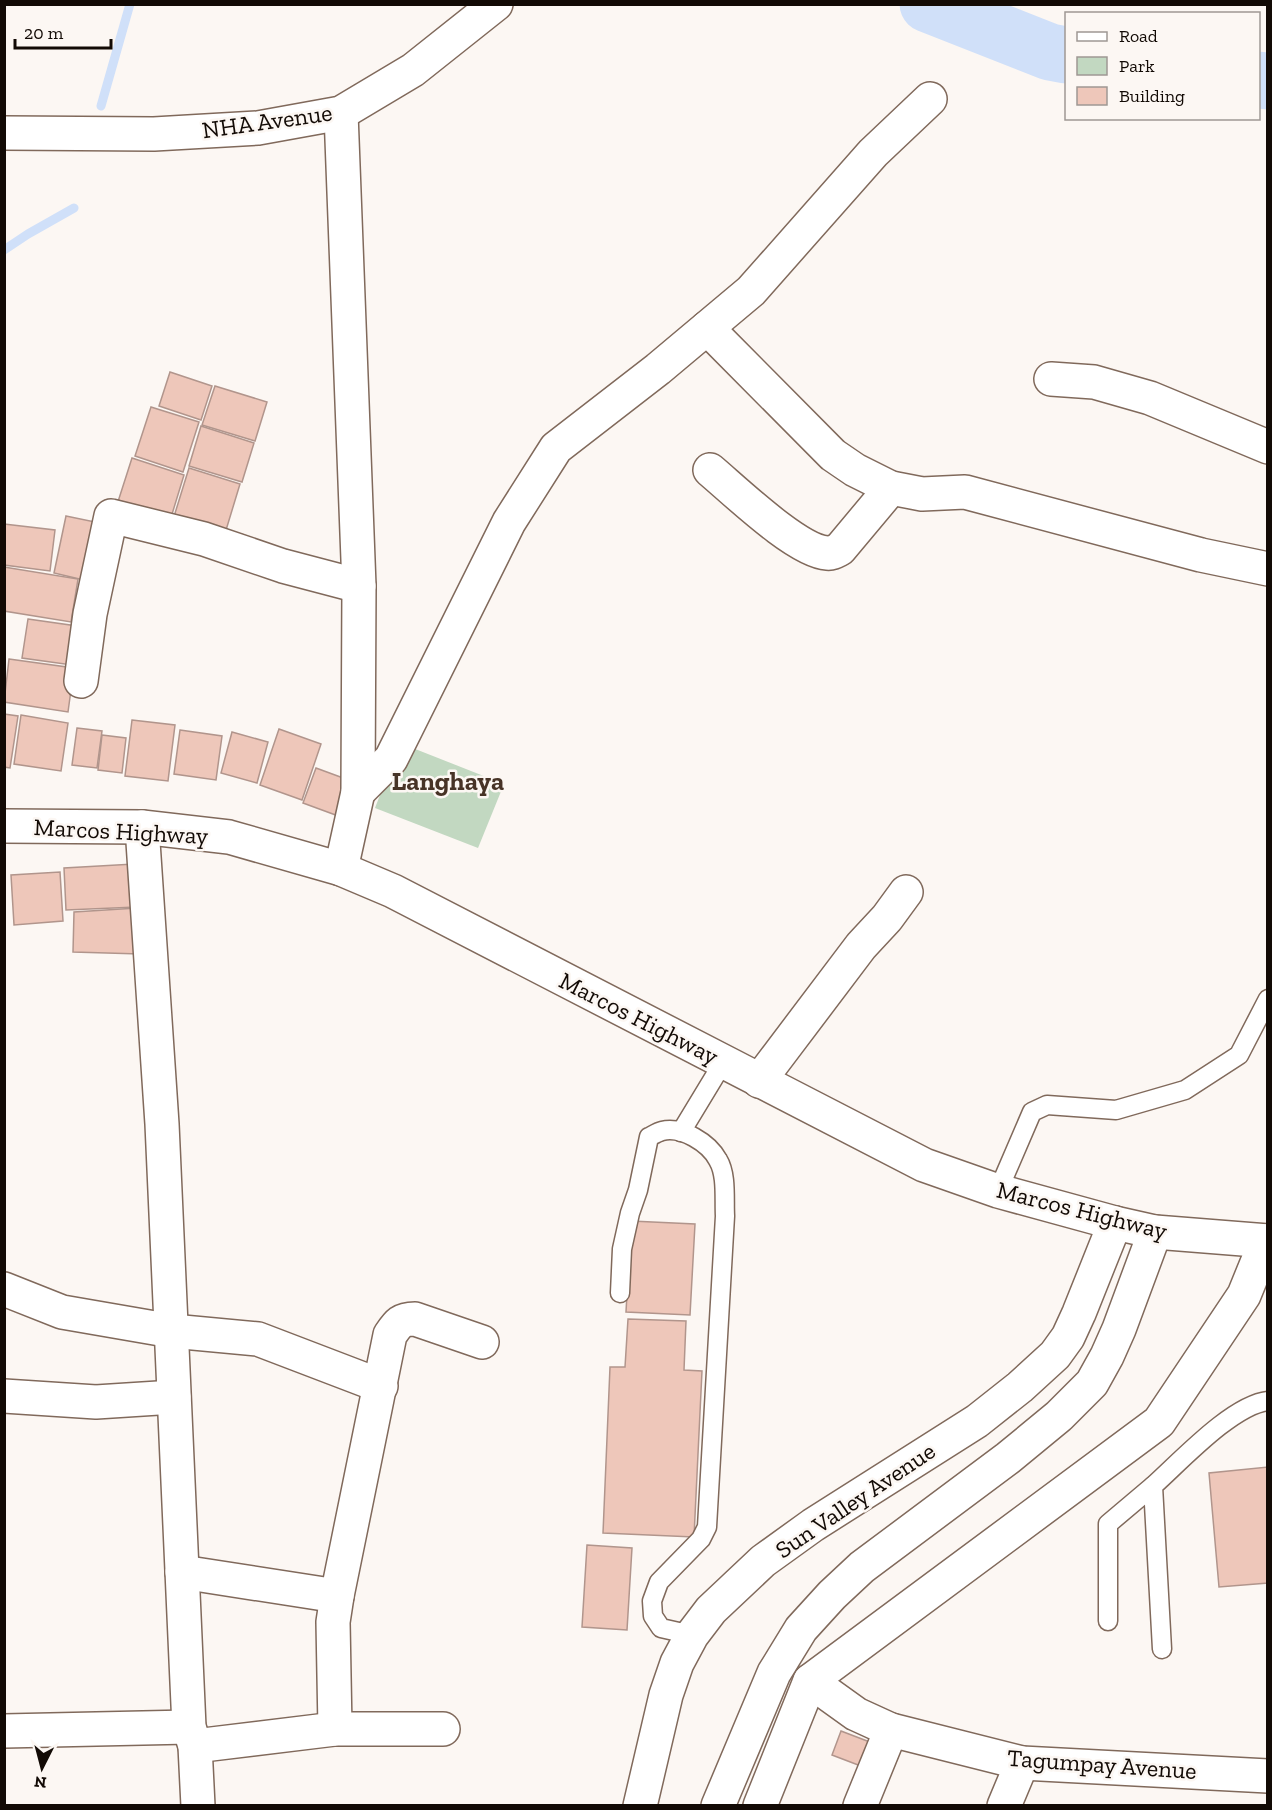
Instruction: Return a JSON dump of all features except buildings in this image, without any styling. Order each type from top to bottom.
[{"type":"street","name":"NHA Avenue","points":[[4,133],[154,134],[258,128],[341,112],[413,69],[496,4]]},
{"type":"street","points":[[358,792],[391,759],[509,522],[556,448],[751,291],[873,153],[930,99]]},
{"type":"street","points":[[341,112],[359,586],[358,792],[342,868]]},
{"type":"street","points":[[706,328],[832,455],[855,470],[891,488],[922,494],[965,492],[1201,555],[1268,569]]},
{"type":"street","points":[[1051,379],[1094,382],[1150,398],[1268,447]]},
{"type":"street","points":[[710,470],[787,534],[809,548],[829,554],[840,549],[891,488]]},
{"type":"street","points":[[81,681],[90,614],[111,516],[204,539],[283,566],[359,586]]},
{"type":"street","name":"Marcos Highway","points":[[4,826],[142,827],[229,837],[342,868],[393,891],[924,1165],[998,1191],[1155,1232],[1267,1241]]},
{"type":"street","points":[[142,827],[162,1124],[182,1572],[198,1806]]},
{"type":"street","points":[[759,1081],[861,945],[887,918],[906,892]]},
{"type":"street","name":"Sun Valley Avenue","points":[[640,1806],[666,1695],[677,1663],[692,1635],[711,1610],[763,1561],[813,1525],[977,1420],[1020,1387],[1055,1355],[1068,1336],[1079,1313],[1115,1223]]},
{"type":"street","points":[[718,1806],[774,1673],[801,1629],[862,1567],[1008,1458],[1059,1416],[1092,1383],[1119,1329],[1155,1232]]},
{"type":"street","points":[[760,1806],[810,1681],[1159,1422],[1244,1295],[1267,1241]]},
{"type":"street","points":[[4,1289],[62,1312],[172,1331],[258,1339],[381,1386]]},
{"type":"street","points":[[335,1729],[333,1622],[390,1335],[396,1326],[406,1319],[415,1319],[482,1342]]},
{"type":"street","points":[[4,1396],[96,1402],[174,1397]]},
{"type":"street","points":[[182,1572],[337,1596]]},
{"type":"street","name":"Tagumpay Avenue","points":[[810,1681],[856,1714],[891,1730],[1022,1762],[1268,1776]]},
{"type":"street","points":[[4,1731],[192,1737],[335,1729],[443,1729]]},
{"type":"street","points":[[860,1806],[891,1730]]},
{"type":"street","points":[[1004,1806],[1022,1762]]},
{"type":"lane","points":[[998,1191],[1032,1112],[1047,1105],[1116,1110],[1185,1090],[1239,1055],[1268,999]]},
{"type":"lane","points":[[681,1132],[724,1061]]},
{"type":"lane","points":[[620,1293],[622,1249],[649,1137],[662,1131],[694,1135],[718,1159],[723,1175],[725,1216],[707,1527],[701,1539],[659,1582],[652,1601],[653,1616],[661,1628],[692,1635]]},
{"type":"lane","points":[[1108,1621],[1108,1524],[1222,1424],[1257,1402],[1268,1401]]},
{"type":"lane","points":[[1153,1486],[1162,1649]]},
{"type":"green space","points":[[400,743],[504,784],[478,848],[375,808]]},
{"type":"waterway","points":[[101,106],[130,4]]},
{"type":"waterway","points":[[928,4],[1050,52],[1065,55]]},
{"type":"waterway","points":[[1260,80],[1268,81]]},
{"type":"waterway","points":[[4,250],[74,208]]},
{"type":"district","name":"Langhaya","points":[[448,781]]}]
